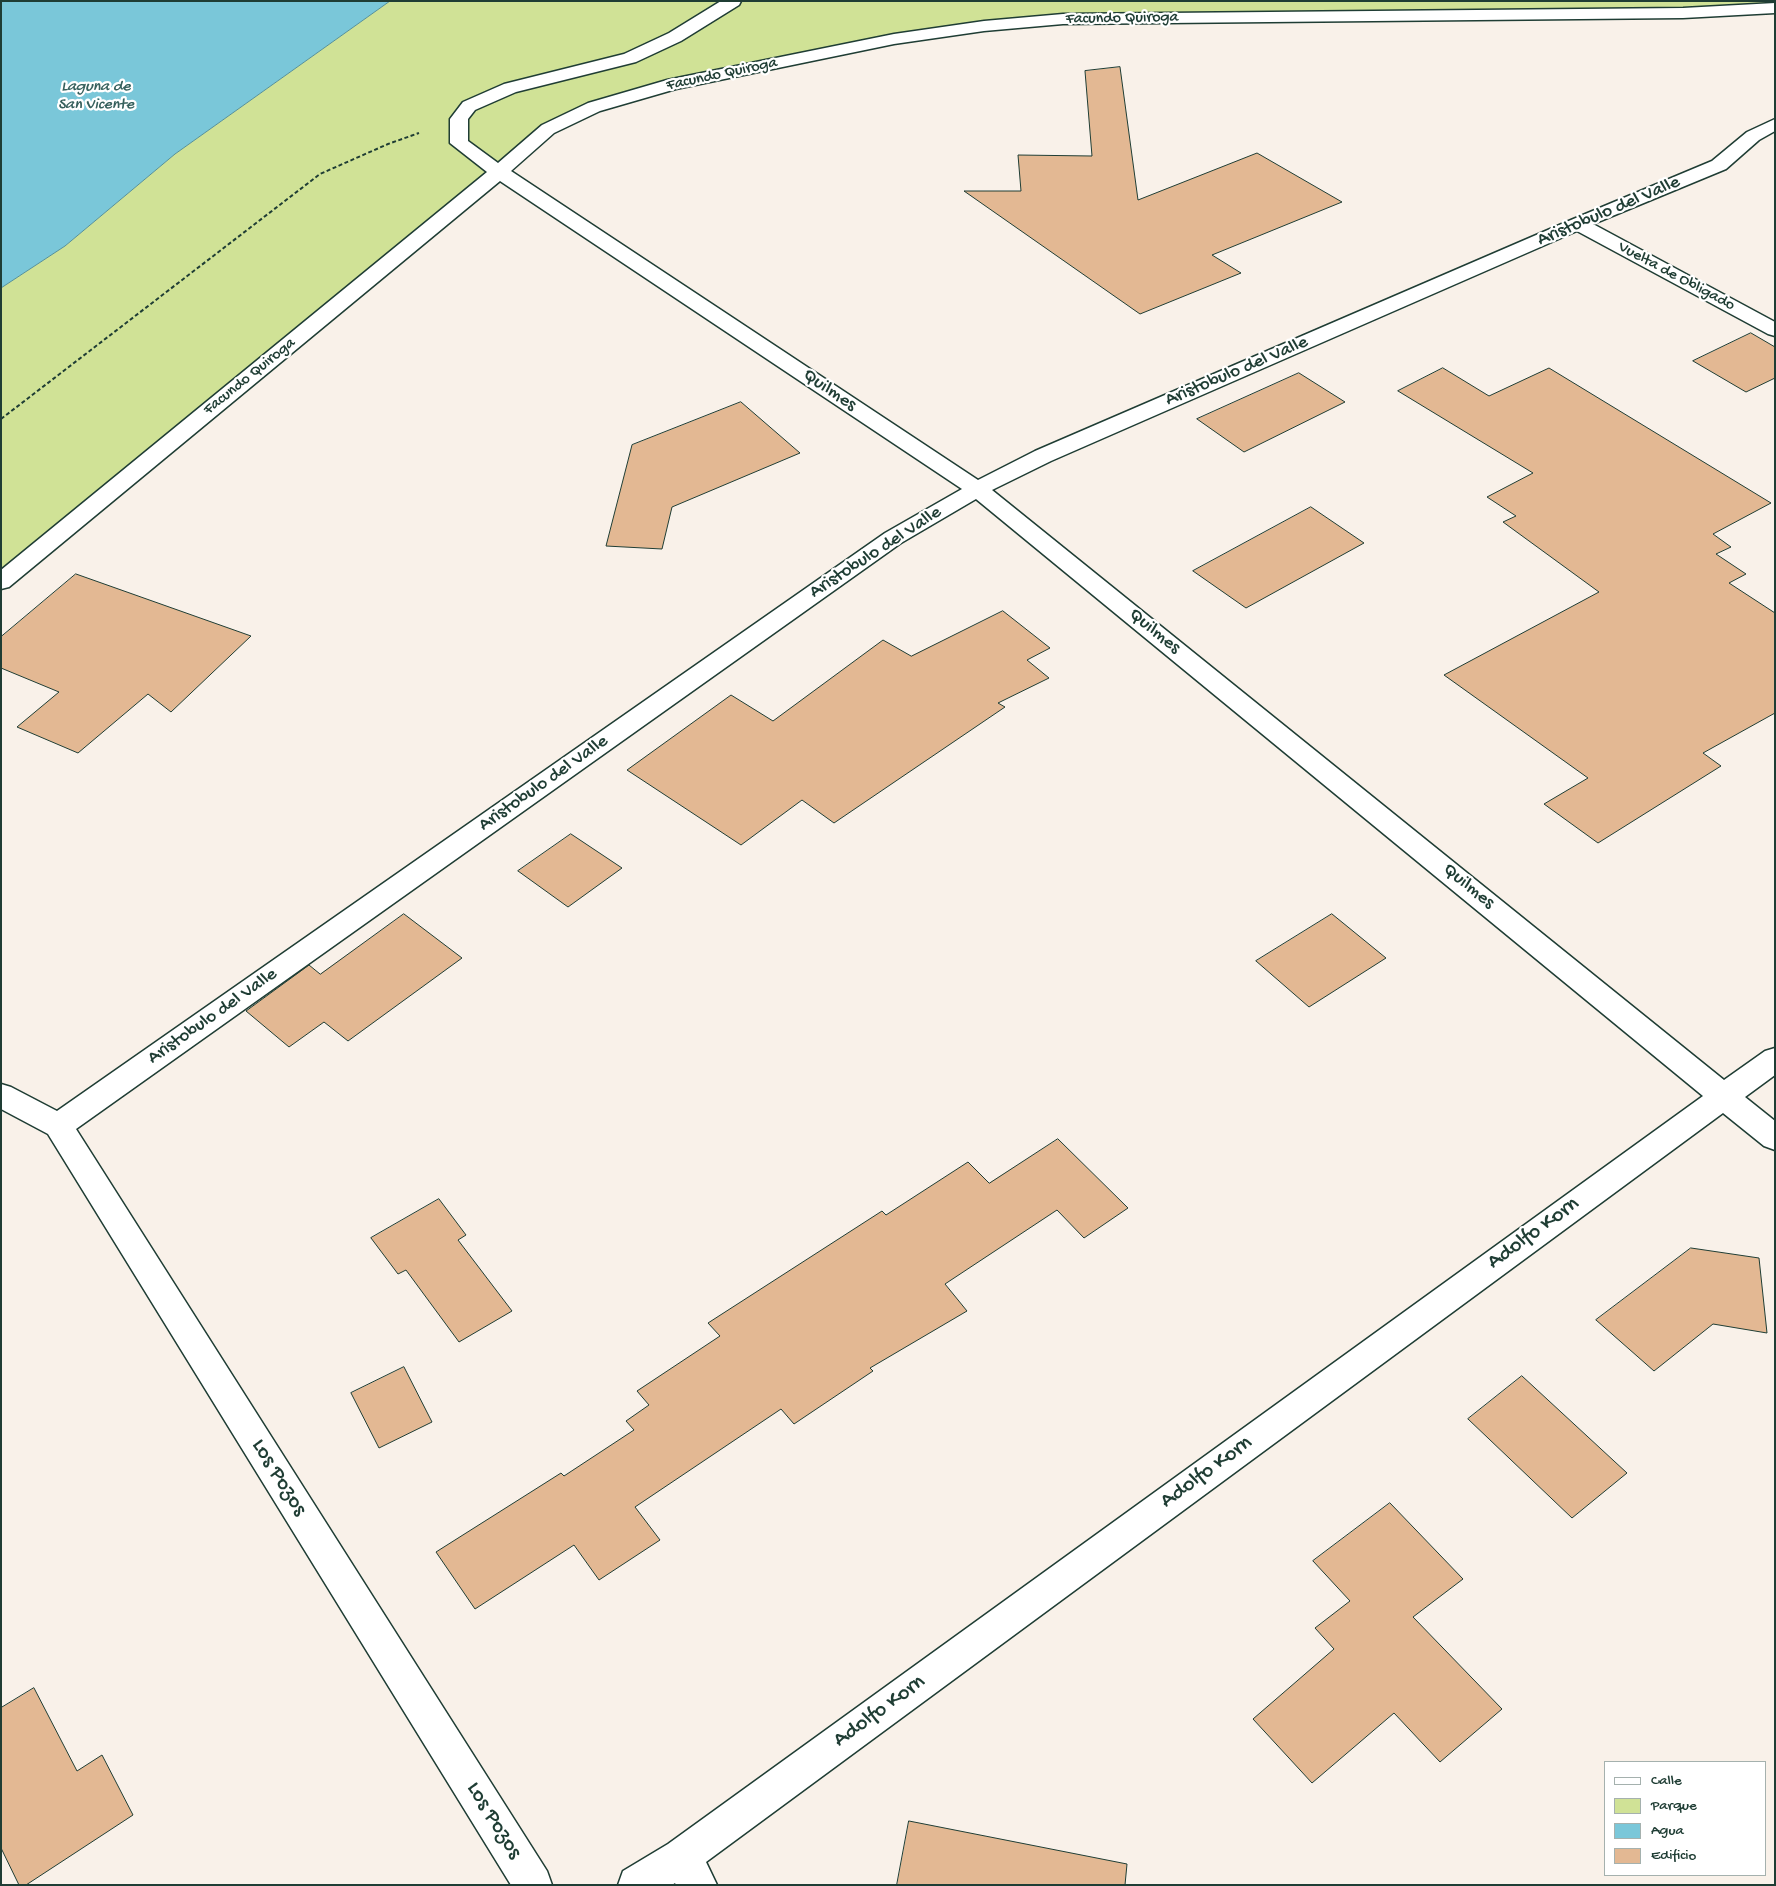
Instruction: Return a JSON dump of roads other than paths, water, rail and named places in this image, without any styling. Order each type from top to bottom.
[{"type":"street","points":[[499,172],[459,143],[459,119],[469,106],[510,88],[630,58],[675,37],[733,1]]},
{"type":"street","name":"Facundo Quiroga","points":[[1,582],[499,172],[548,129],[594,107],[673,84],[894,40],[984,26],[1063,19],[1683,13],[1775,8]]},
{"type":"street","name":"Aristobulo del Valle","points":[[58,1126],[893,538],[977,489],[1043,456],[1578,224],[1719,165],[1753,136],[1775,124]]},
{"type":"street","name":"Quilmes","points":[[499,172],[977,489],[1775,1138]]},
{"type":"street","name":"Vuelta de Obligado","points":[[1578,224],[1775,330]]},
{"type":"street","name":"Adolfo Korn","points":[[637,1885],[690,1871],[1724,1095],[1775,1059]]},
{"type":"street","name":"Los Pozos","points":[[1,1095],[58,1126],[533,1885]]},
{"type":"water","name":"Laguna de San Vicente","points":[[1,1],[390,1],[175,154],[65,246],[1,288]]}]
